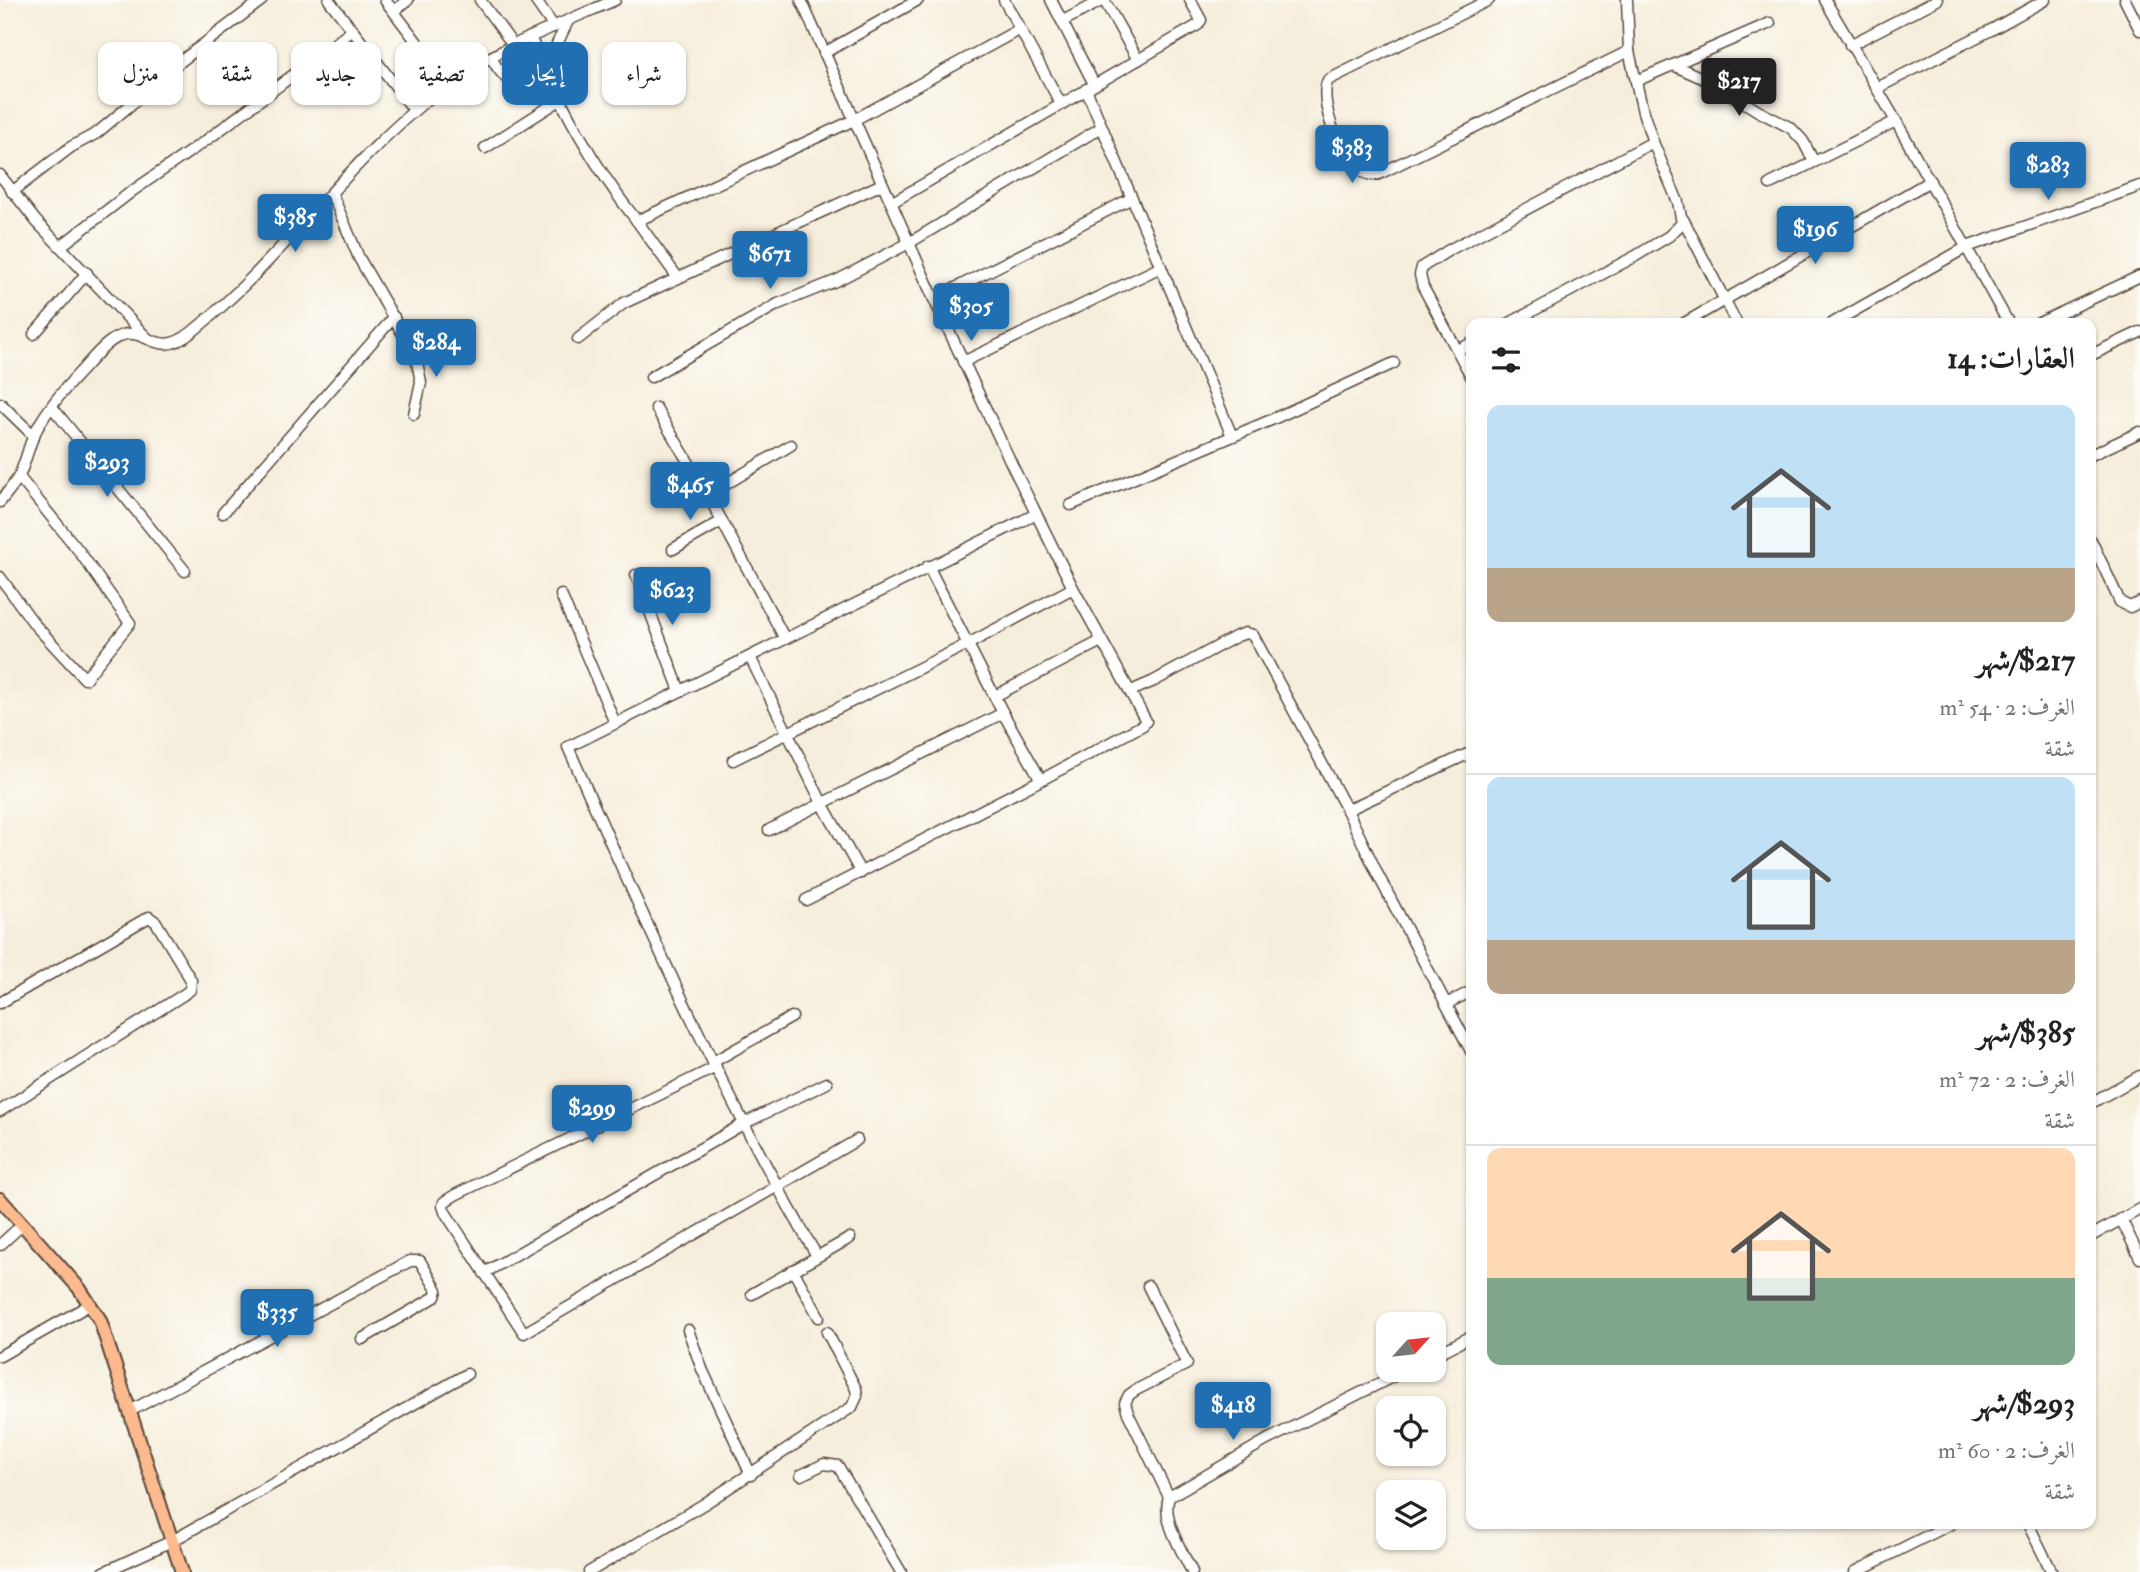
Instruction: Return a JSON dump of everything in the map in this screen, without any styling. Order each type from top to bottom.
[{"type":"main road","points":[[0,1199],[91,1304],[107,1337],[182,1572]]},
{"type":"street","points":[[183,60],[262,0]]},
{"type":"street","points":[[329,0],[414,110]]},
{"type":"street","points":[[385,0],[417,42]]},
{"type":"street","points":[[394,11],[408,0]]},
{"type":"street","points":[[480,0],[511,42]]},
{"type":"street","points":[[535,0],[554,27]]},
{"type":"street","points":[[519,42],[615,0]]},
{"type":"street","points":[[801,0],[934,299],[1036,514],[1101,641],[1146,721],[1041,780],[806,900]]},
{"type":"street","points":[[824,53],[918,0]]},
{"type":"street","points":[[1004,0],[1061,104]]},
{"type":"street","points":[[1051,0],[1063,21],[1090,86],[1102,127],[1231,436]]},
{"type":"street","points":[[1063,21],[1104,0],[1138,60]]},
{"type":"street","points":[[891,203],[1200,24],[1200,17],[1190,0]]},
{"type":"street","points":[[1489,0],[1328,80],[1324,101],[1333,127],[1352,164],[1361,172],[1373,176],[1379,174],[1629,51]]},
{"type":"street","points":[[1627,0],[1629,51],[1653,142],[1683,218],[1734,318]]},
{"type":"street","points":[[1825,0],[2006,318]]},
{"type":"street","points":[[1850,45],[1937,0]]},
{"type":"street","points":[[1877,88],[2045,0]]},
{"type":"street","points":[[2125,0],[2140,30]]},
{"type":"street","points":[[559,42],[568,20]]},
{"type":"street","points":[[1636,80],[1770,23]]},
{"type":"street","points":[[637,221],[854,120],[1020,29]]},
{"type":"street","points":[[61,246],[353,30]]},
{"type":"street","points":[[530,37],[532,42]]},
{"type":"street","points":[[488,59],[502,51]]},
{"type":"street","points":[[491,57],[502,75]]},
{"type":"street","points":[[1673,65],[1712,82],[1791,128],[1803,141],[1814,162]]},
{"type":"street","points":[[12,192],[71,147],[97,132],[130,105]]},
{"type":"street","points":[[0,502],[19,477],[34,436],[52,407],[82,370],[116,338],[130,334],[162,344],[173,344],[193,331],[420,105]]},
{"type":"street","points":[[485,148],[552,105]]},
{"type":"street","points":[[563,105],[600,170],[678,278]]},
{"type":"street","points":[[1770,184],[1896,121]]},
{"type":"street","points":[[651,377],[778,304],[829,284],[909,243],[1102,127]]},
{"type":"street","points":[[1466,366],[1423,287],[1420,275],[1422,267],[1449,250],[1653,142]]},
{"type":"street","points":[[0,175],[12,192],[148,339]]},
{"type":"street","points":[[1694,318],[1930,181]]},
{"type":"street","points":[[578,340],[624,303],[882,184]]},
{"type":"street","points":[[1842,318],[1967,247],[2140,186]]},
{"type":"street","points":[[332,194],[359,258],[419,363],[420,390],[414,414]]},
{"type":"street","points":[[934,299],[1132,198]]},
{"type":"street","points":[[1519,318],[1669,236],[1679,227],[1683,218]]},
{"type":"street","points":[[964,362],[1161,267]]},
{"type":"street","points":[[34,334],[87,274]]},
{"type":"street","points":[[2050,318],[2140,276]]},
{"type":"street","points":[[223,513],[394,317]]},
{"type":"street","points":[[2096,353],[2140,332]]},
{"type":"street","points":[[1458,350],[1466,346]]},
{"type":"street","points":[[1071,505],[1394,363]]},
{"type":"street","points":[[0,403],[34,436]]},
{"type":"street","points":[[52,407],[185,571]]},
{"type":"street","points":[[656,408],[708,495],[785,639]]},
{"type":"street","points":[[2096,453],[2140,432]]},
{"type":"street","points":[[708,495],[791,445]]},
{"type":"street","points":[[0,577],[35,625],[85,679],[130,623],[79,551],[19,477]]},
{"type":"street","points":[[817,1256],[777,1187],[714,1065],[568,747],[1036,514]]},
{"type":"street","points":[[673,549],[722,521]]},
{"type":"street","points":[[2096,551],[2120,602],[2130,607],[2140,602]]},
{"type":"street","points":[[928,566],[1003,713],[1041,780]]},
{"type":"street","points":[[636,575],[680,691]]},
{"type":"street","points":[[733,760],[968,644],[1073,588]]},
{"type":"street","points":[[561,595],[615,723]]},
{"type":"street","points":[[1131,691],[1237,636],[1253,635],[1466,1042]]},
{"type":"street","points":[[995,696],[1101,641]]},
{"type":"street","points":[[750,657],[822,803],[861,873]]},
{"type":"street","points":[[769,830],[1003,713]]},
{"type":"street","points":[[1347,810],[1466,755]]},
{"type":"street","points":[[0,1003],[149,917],[156,922],[191,980],[190,990],[173,1002],[0,1111]]},
{"type":"street","points":[[1446,1004],[1466,994]]},
{"type":"street","points":[[792,1017],[714,1065],[455,1195],[444,1202],[445,1212],[521,1330],[528,1333],[857,1140]]},
{"type":"street","points":[[2096,1100],[2140,1076]]},
{"type":"street","points":[[484,1273],[745,1123],[827,1083]]},
{"type":"street","points":[[2096,1233],[2140,1209]]},
{"type":"street","points":[[2121,1219],[2140,1258]]},
{"type":"street","points":[[0,1245],[23,1224]]},
{"type":"street","points":[[752,1294],[850,1238]]},
{"type":"street","points":[[130,1411],[410,1261],[420,1261],[437,1290],[435,1297],[362,1339]]},
{"type":"street","points":[[793,1270],[819,1317]]},
{"type":"street","points":[[1148,1286],[1186,1364],[1136,1390],[1129,1395],[1125,1403],[1168,1497],[1166,1504],[1169,1519],[1192,1572]]},
{"type":"street","points":[[0,1356],[91,1304]]},
{"type":"street","points":[[688,1330],[702,1369],[751,1475]]},
{"type":"street","points":[[589,1572],[751,1475],[852,1407],[856,1401],[856,1389],[827,1332]]},
{"type":"street","points":[[1446,1349],[1466,1339]]},
{"type":"street","points":[[104,1572],[172,1541],[467,1374]]},
{"type":"street","points":[[1168,1497],[1267,1440],[1381,1382]]},
{"type":"street","points":[[801,1475],[824,1464],[838,1466],[901,1572]]},
{"type":"street","points":[[1855,1572],[1941,1529]]},
{"type":"street","points":[[2030,1529],[2052,1572]]}]
